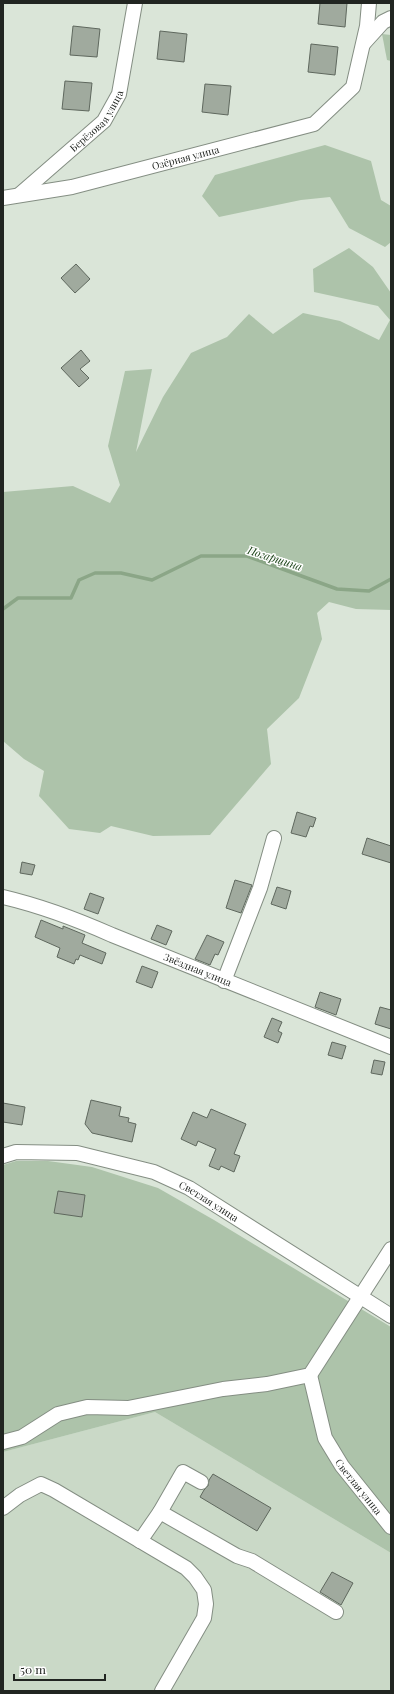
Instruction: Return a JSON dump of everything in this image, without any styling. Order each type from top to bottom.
[{"type":"street","name":"Берёзовая улица","points":[[3,207],[104,122],[118,94],[135,3]]},
{"type":"street","points":[[363,44],[367,26],[369,3]]},
{"type":"street","points":[[363,44],[383,22],[391,18]]},
{"type":"street","name":"Озёрная улица","points":[[3,198],[72,187],[314,124],[353,87],[363,44]]},
{"type":"street","points":[[224,981],[260,888],[274,838]]},
{"type":"street","name":"Звёздная улица","points":[[3,897],[32,904],[79,920],[224,981],[391,1047]]},
{"type":"street","name":"Светлая улица","points":[[3,1156],[16,1152],[77,1153],[154,1172],[189,1188],[391,1316]]},
{"type":"street","points":[[3,1442],[22,1437],[58,1414],[87,1407],[128,1408],[310,1375],[391,1249]]},
{"type":"street","name":"Светлая улица","points":[[310,1375],[325,1438],[342,1466],[391,1527]]},
{"type":"street","points":[[140,1541],[160,1512],[183,1472],[201,1482]]},
{"type":"street","points":[[3,1508],[20,1495],[41,1484],[54,1490],[186,1568],[195,1578],[204,1590],[206,1604],[204,1618],[162,1691]]},
{"type":"street","points":[[160,1512],[237,1556],[252,1561],[336,1612]]},
{"type":"shaded area","points":[[382,34],[391,35],[391,61],[387,60]]},
{"type":"shaded area","points":[[325,145],[371,161],[381,200],[391,206],[391,242],[385,247],[349,228],[330,197],[301,200],[219,217],[202,196],[215,175]]},
{"type":"shaded area","points":[[349,248],[373,267],[391,293],[391,610],[356,609],[329,602],[317,613],[322,639],[299,698],[267,729],[271,764],[210,835],[153,836],[111,826],[100,833],[69,829],[39,796],[44,771],[24,759],[3,741],[3,492],[73,486],[110,503],[120,485],[108,446],[125,371],[152,369],[136,452],[163,397],[191,353],[227,337],[249,314],[273,334],[303,313],[340,321],[379,340],[390,320],[378,306],[314,292],[313,269]]},
{"type":"shaded area","points":[[16,1161],[48,1161],[92,1167],[158,1188],[214,1220],[391,1327],[391,1553],[155,1412],[3,1452],[3,1165]]},
{"type":"shaded area","points":[[155,1412],[391,1553],[391,1691],[3,1691],[3,1452]]},
{"type":"building","points":[[320,3],[347,3],[345,27],[318,24]]},
{"type":"building","points":[[73,26],[100,29],[97,57],[70,55]]},
{"type":"building","points":[[160,31],[187,34],[184,62],[157,59]]},
{"type":"building","points":[[311,44],[338,47],[335,75],[308,72]]},
{"type":"building","points":[[65,81],[92,83],[89,111],[62,109]]},
{"type":"building","points":[[205,84],[231,86],[228,115],[202,112]]},
{"type":"building","points":[[76,264],[90,279],[75,293],[61,278]]},
{"type":"building","points":[[81,350],[90,361],[80,369],[89,378],[79,387],[61,368]]},
{"type":"building","points":[[297,812],[316,818],[313,827],[310,826],[306,837],[291,833]]},
{"type":"building","points":[[367,838],[391,846],[391,863],[362,854]]},
{"type":"building","points":[[22,862],[35,865],[32,875],[20,873]]},
{"type":"building","points":[[235,880],[252,885],[241,913],[226,908]]},
{"type":"building","points":[[277,887],[291,891],[286,909],[271,904]]},
{"type":"building","points":[[90,893],[104,898],[98,914],[84,909]]},
{"type":"building","points":[[41,920],[63,929],[63,926],[85,935],[82,943],[106,953],[102,964],[80,955],[74,964],[57,957],[60,948],[35,937]]},
{"type":"building","points":[[157,925],[172,931],[166,945],[151,939]]},
{"type":"building","points":[[207,935],[224,942],[218,955],[215,954],[210,965],[195,959]]},
{"type":"building","points":[[142,966],[158,972],[152,988],[136,982]]},
{"type":"building","points":[[320,992],[341,999],[336,1015],[315,1007]]},
{"type":"building","points":[[380,1007],[391,1010],[391,1029],[375,1024]]},
{"type":"building","points":[[272,1018],[282,1022],[278,1031],[282,1033],[278,1043],[264,1037]]},
{"type":"building","points":[[332,1042],[346,1046],[342,1059],[328,1055]]},
{"type":"building","points":[[374,1060],[385,1062],[382,1075],[371,1073]]},
{"type":"building","points":[[91,1100],[121,1107],[119,1116],[129,1118],[128,1122],[136,1124],[132,1142],[92,1133],[85,1124]]},
{"type":"building","points":[[3,1103],[25,1107],[22,1125],[3,1122]]},
{"type":"building","points":[[211,1109],[246,1124],[234,1154],[240,1156],[234,1172],[221,1166],[219,1170],[209,1166],[216,1149],[198,1141],[196,1146],[181,1139],[193,1112],[207,1118]]},
{"type":"building","points":[[58,1191],[85,1195],[82,1217],[54,1213]]},
{"type":"building","points":[[213,1474],[271,1508],[257,1531],[200,1497],[208,1486],[209,1480]]},
{"type":"building","points":[[332,1572],[353,1583],[341,1605],[320,1592]]},
{"type":"waterway","name":"Погарщина","points":[[3,609],[18,598],[71,598],[79,580],[95,573],[121,573],[152,580],[201,556],[247,556],[337,589],[369,591],[391,579]]}]
